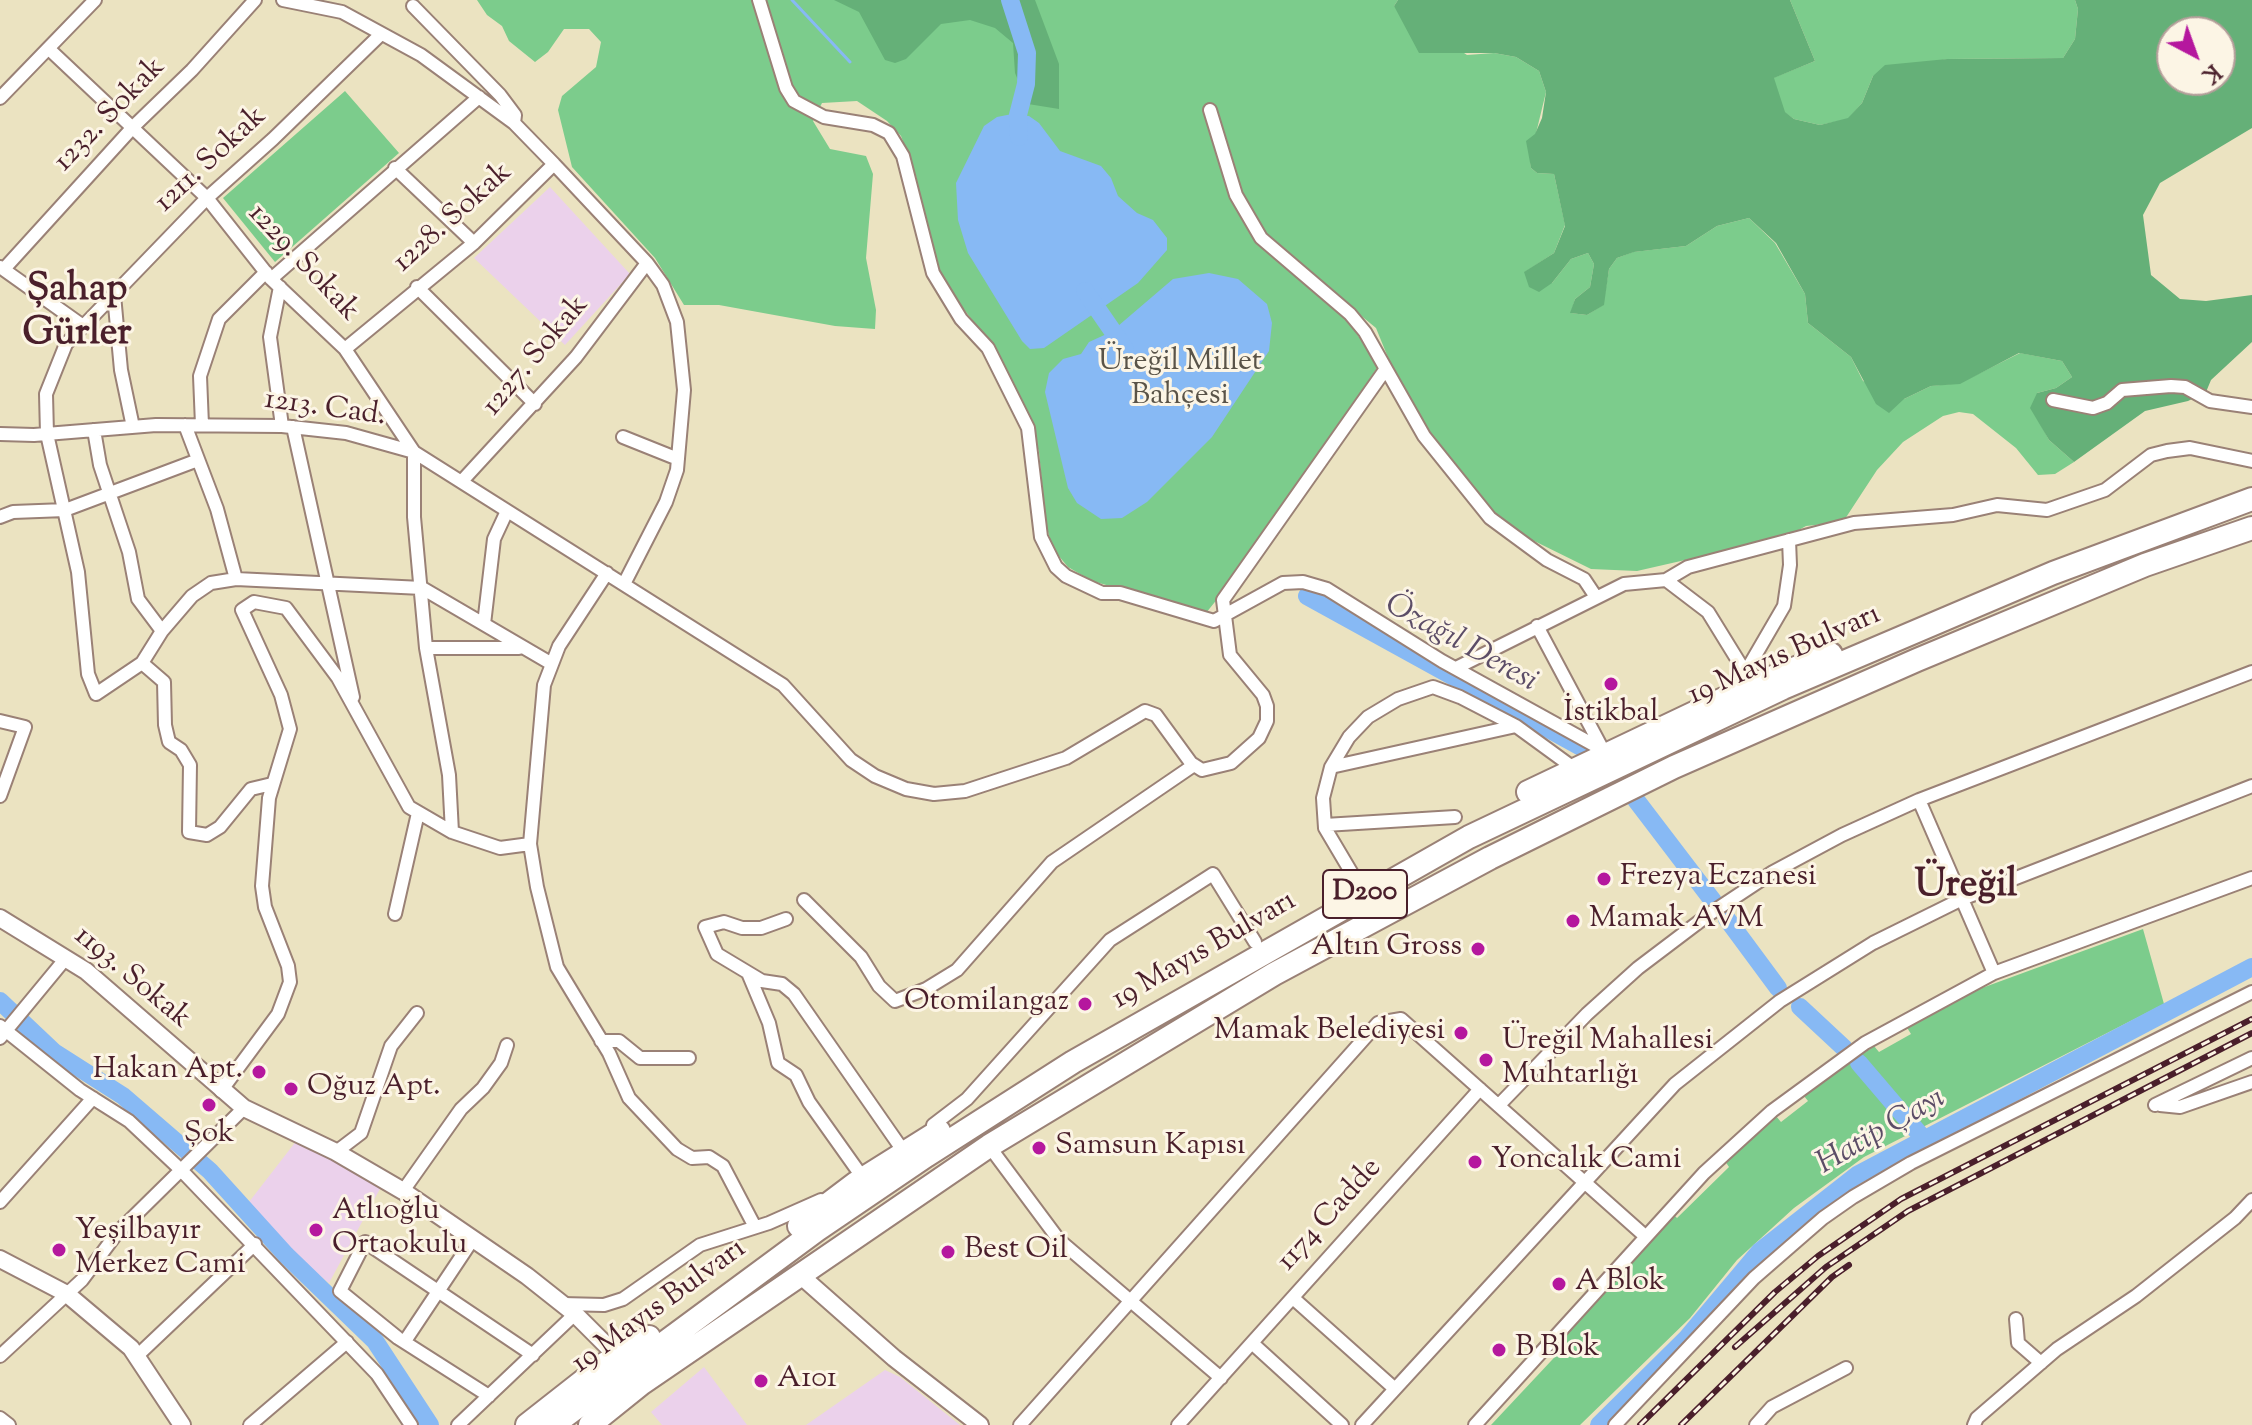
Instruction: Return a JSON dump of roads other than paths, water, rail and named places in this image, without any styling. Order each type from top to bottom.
[{"type":"highway","points":[[2170,527],[2252,493]]},
{"type":"highway","name":"19 Mayıs Bulvarı","points":[[553,1425],[817,1230],[926,1156],[1073,1062],[1469,837],[1783,688],[2170,527],[2252,499]]},
{"type":"highway","name":"19 Mayıs Bulvarı","points":[[590,1425],[641,1384],[717,1335],[989,1146],[1274,974],[1490,858],[1674,767],[1917,660],[2145,565],[2252,528]]},
{"type":"highway","points":[[2145,565],[2252,537]]},
{"type":"highway","points":[[527,1425],[617,1356],[720,1288],[856,1183],[1163,993],[1357,882],[1604,752],[1654,732],[1749,679],[1856,646],[1914,633]]},
{"type":"highway","points":[[1642,755],[1654,732]]},
{"type":"highway","points":[[1180,1001],[1260,938]]},
{"type":"highway","points":[[613,1425],[685,1371],[717,1335]]},
{"type":"street","points":[[0,98],[50,50],[95,0]]},
{"type":"street","name":"1232. Sokak","points":[[2,268],[255,0]]},
{"type":"street","points":[[283,0],[342,12],[379,36],[421,55],[514,123],[515,115],[500,95],[413,6]]},
{"type":"street","points":[[759,0],[786,88],[794,101],[824,117],[873,125],[889,133],[903,156],[933,273],[961,319],[988,348],[1028,428],[1041,537],[1056,567],[1081,586],[1102,593],[1120,593],[1193,618],[1214,621],[1283,583],[1303,582],[1327,589],[1456,668],[1604,752]]},
{"type":"street","name":"1211. Sokak","points":[[142,663],[96,694],[88,674],[78,572],[47,434],[46,394],[66,344],[207,198],[379,36]]},
{"type":"street","name":"1229. Sokak","points":[[50,50],[207,198],[272,279],[345,349],[414,452]]},
{"type":"street","points":[[202,425],[200,376],[219,319],[272,279],[479,97]]},
{"type":"street","points":[[1210,110],[1222,156],[1249,223],[1261,238],[1350,314],[1365,332],[1424,436],[1490,518],[1547,560],[1579,575],[1596,597]]},
{"type":"street","name":"1228. Sokak","points":[[345,349],[474,243],[554,164],[514,123]]},
{"type":"street","points":[[554,164],[647,263],[663,285],[677,322],[684,390],[678,459],[666,502],[625,582]]},
{"type":"street","points":[[395,168],[474,243]]},
{"type":"street","name":"1227. Sokak","points":[[462,481],[535,404],[647,263]]},
{"type":"street","points":[[2,268],[83,326]]},
{"type":"street","points":[[272,279],[270,337],[288,427],[329,585],[355,708]]},
{"type":"street","points":[[417,287],[535,404]]},
{"type":"street","points":[[114,295],[121,370],[133,427]]},
{"type":"street","points":[[804,900],[861,957],[879,986],[895,1001],[926,989],[957,970],[1052,862],[1194,765],[1212,770],[1231,763],[1259,738],[1267,721],[1263,695],[1230,655],[1223,618],[1226,594],[1259,553],[1313,467],[1385,370]]},
{"type":"street","points":[[2053,400],[2093,408],[2107,403],[2122,390],[2171,386],[2185,387],[2210,401],[2252,407]]},
{"type":"street","points":[[185,425],[236,579]]},
{"type":"street","name":"1213. Cad.","points":[[0,434],[185,425],[288,427],[346,433],[414,452],[625,582],[783,685],[851,760],[875,776],[906,789],[934,794],[965,791],[1066,758],[1145,711],[1164,723],[1194,765]]},
{"type":"street","points":[[94,430],[100,465],[112,493],[129,552],[138,599],[162,631]]},
{"type":"street","points":[[623,437],[678,459]]},
{"type":"street","points":[[1456,668],[1624,584],[1666,580],[1688,567],[1854,523],[1953,515],[1997,505],[2047,510],[2105,490],[2151,455],[2167,451],[2190,448],[2252,461]]},
{"type":"street","points":[[414,452],[414,517],[426,648],[449,775],[452,832]]},
{"type":"street","points":[[0,517],[13,512],[65,510],[198,460]]},
{"type":"street","points":[[484,624],[494,539],[507,511]]},
{"type":"street","points":[[1749,679],[1784,606],[1790,565],[1789,540]]},
{"type":"street","points":[[607,573],[559,646],[544,685],[537,737],[535,815],[530,844],[557,967],[601,1041],[629,1098],[677,1149],[692,1158],[709,1157],[723,1166],[755,1227]]},
{"type":"street","points":[[272,784],[251,789],[220,827],[207,835],[189,832],[190,765],[181,750],[169,742],[165,725],[164,682],[142,663],[162,631],[192,596],[211,583],[236,579],[422,588],[552,664]]},
{"type":"street","points":[[1666,580],[1708,612],[1749,679]]},
{"type":"street","points":[[221,1091],[278,1014],[290,982],[288,966],[265,907],[262,886],[272,784],[290,729],[281,695],[242,610],[254,602],[286,608],[355,708],[409,807],[452,832],[500,848],[530,844]]},
{"type":"street","points":[[1537,626],[1604,752]]},
{"type":"street","points":[[426,648],[520,648]]},
{"type":"street","points":[[1499,1105],[1628,977],[1708,915],[1773,872],[1842,835],[1919,800],[2252,672]]},
{"type":"street","points":[[1357,882],[1325,825],[1323,798],[1331,767],[1349,737],[1368,717],[1417,690],[1433,687],[1516,726],[1575,769]]},
{"type":"street","points":[[0,721],[25,727],[0,796]]},
{"type":"street","points":[[1331,767],[1516,726]]},
{"type":"street","points":[[1362,1425],[1584,1179],[1675,1084],[1780,1001],[1873,943],[1962,899],[2252,786]]},
{"type":"street","points":[[1919,800],[1994,973]]},
{"type":"street","points":[[395,914],[418,813]]},
{"type":"street","points":[[1325,825],[1455,817]]},
{"type":"street","points":[[933,1125],[967,1099],[1110,940],[1213,874],[1260,938]]},
{"type":"street","points":[[1475,1425],[1704,1173],[1772,1111],[1865,1043],[1994,973],[2252,878]]},
{"type":"street","name":"1193. Sokak","points":[[0,918],[86,971],[244,1108],[336,1152],[403,1191],[568,1309],[617,1356]]},
{"type":"street","points":[[786,919],[761,928],[742,928],[724,922],[705,927],[717,954],[762,981],[782,984],[794,994],[904,1152]]},
{"type":"street","points":[[66,958],[25,1011],[3,1031],[129,1121],[181,1170],[377,1374],[411,1425]]},
{"type":"street","points":[[458,1425],[533,1355],[568,1309],[604,1305],[623,1299],[700,1245],[755,1227],[856,1183],[796,1075],[778,1063],[769,1023],[748,973]]},
{"type":"street","points":[[1615,1425],[1754,1278],[1823,1218],[1853,1197],[1911,1163],[2252,992]]},
{"type":"street","points":[[336,1152],[361,1133],[391,1046],[417,1013]]},
{"type":"street","points":[[1020,1425],[1378,1023],[1401,1019],[1645,1236]]},
{"type":"street","points":[[601,1041],[619,1041],[640,1058],[689,1058]]},
{"type":"street","points":[[403,1191],[501,1063],[507,1045]]},
{"type":"street","points":[[2252,1058],[2155,1105],[2180,1107],[2252,1082]]},
{"type":"street","name":"1174 Cadde","points":[[1178,1425],[1480,1089]]},
{"type":"street","points":[[0,1202],[93,1098]]},
{"type":"street","points":[[0,1356],[82,1280],[117,1233],[244,1108]]},
{"type":"street","points":[[989,1146],[1059,1240],[1122,1295],[1132,1299],[1221,1378]]},
{"type":"street","points":[[1974,1425],[1977,1418],[2041,1363],[2166,1273],[2235,1218],[2252,1200]]},
{"type":"street","points":[[405,1341],[473,1239]]},
{"type":"street","points":[[489,1396],[466,1385],[340,1291],[365,1242],[533,1355]]},
{"type":"street","points":[[137,1356],[255,1244]]},
{"type":"street","points":[[0,1259],[67,1294],[137,1356],[182,1425]]},
{"type":"street","points":[[800,1275],[894,1358],[980,1425]]},
{"type":"street","points":[[1293,1298],[1395,1389]]},
{"type":"street","points":[[2016,1319],[2018,1343],[2041,1363]]},
{"type":"street","points":[[250,1425],[347,1342]]},
{"type":"street","points":[[1252,1343],[1342,1425]]},
{"type":"street","points":[[1756,1425],[1772,1407],[1846,1368]]},
{"type":"street","points":[[1033,1410],[1037,1425]]},
{"type":"street","points":[[0,1418],[9,1425]]},
{"type":"water","points":[[1012,114],[1029,116],[1039,123],[1060,151],[1101,166],[1111,178],[1118,196],[1137,213],[1153,220],[1167,238],[1167,250],[1138,283],[1044,348],[1030,349],[1022,341],[968,253],[958,220],[956,183],[984,126],[997,117]]},
{"type":"water","points":[[1209,273],[1238,279],[1267,304],[1272,323],[1269,351],[1212,437],[1147,502],[1122,518],[1101,519],[1077,503],[1068,488],[1045,392],[1049,373],[1063,359],[1081,354],[1089,342],[1111,332],[1173,279]]},
{"type":"waterway","points":[[792,0],[850,62]]},
{"type":"waterway","name":"Özağıl Deresi","points":[[1010,0],[1027,53],[1026,84],[1018,115],[1019,137]]},
{"type":"waterway","name":"Özağıl Deresi","points":[[1085,291],[1125,349]]},
{"type":"waterway","name":"Özağıl Deresi","points":[[1307,596],[1583,748]]},
{"type":"waterway","name":"Özağıl Deresi","points":[[1636,800],[1713,901]]},
{"type":"waterway","name":"Özağıl Deresi","points":[[1727,919],[1778,988]]},
{"type":"waterway","name":"Hatip Çayı","points":[[1599,1425],[1686,1339],[1760,1251],[1857,1175],[2252,967]]},
{"type":"waterway","points":[[0,1001],[54,1052],[123,1096],[210,1171],[286,1255],[375,1341],[430,1425]]},
{"type":"waterway","name":"Özağıl Deresi","points":[[1800,1007],[1844,1048]]},
{"type":"waterway","name":"Özağıl Deresi","points":[[1859,1063],[1923,1138]]},
{"type":"railway","points":[[1640,1425],[1775,1292],[1818,1256],[1901,1199],[2252,1019]]},
{"type":"railway","points":[[1735,1347],[1826,1267],[1908,1211],[2252,1033]]},
{"type":"railway","points":[[1681,1425],[1832,1277],[1849,1265]]},
{"type":"place","name":"İstikbal","points":[[1611,684]]},
{"type":"place","name":"Frezya Eczanesi","points":[[1604,879]]},
{"type":"place","name":"Mamak AVM","points":[[1573,921]]},
{"type":"place","name":"Altın Gross","points":[[1478,949]]},
{"type":"place","name":"Otomilangaz","points":[[1085,1004]]},
{"type":"place","name":"Mamak Belediyesi","points":[[1461,1033]]},
{"type":"place","name":"Üreğil Mahallesi Muhtarlığı","points":[[1486,1060]]},
{"type":"place","name":"Hakan Apt.","points":[[259,1072]]},
{"type":"place","name":"Oğuz Apt.","points":[[291,1089]]},
{"type":"place","name":"Şok","points":[[209,1105]]},
{"type":"place","name":"Samsun Kapısı","points":[[1039,1148]]},
{"type":"place","name":"Yoncalık Cami","points":[[1475,1162]]},
{"type":"place","name":"Atlıoğlu Ortaokulu","points":[[316,1230]]},
{"type":"place","name":"Yeşilbayır Merkez Cami","points":[[59,1250]]},
{"type":"place","name":"Best Oil","points":[[948,1252]]},
{"type":"place","name":"A Blok","points":[[1559,1284]]},
{"type":"place","name":"B Blok","points":[[1499,1350]]},
{"type":"place","name":"A101","points":[[761,1381]]},
{"type":"district","name":"Şahap Gürler","points":[[77,315]]},
{"type":"district","name":"Üreğil","points":[[1966,889]]},
{"type":"park label","name":"Üreğil Millet Bahçesi","points":[[1180,381]]}]
